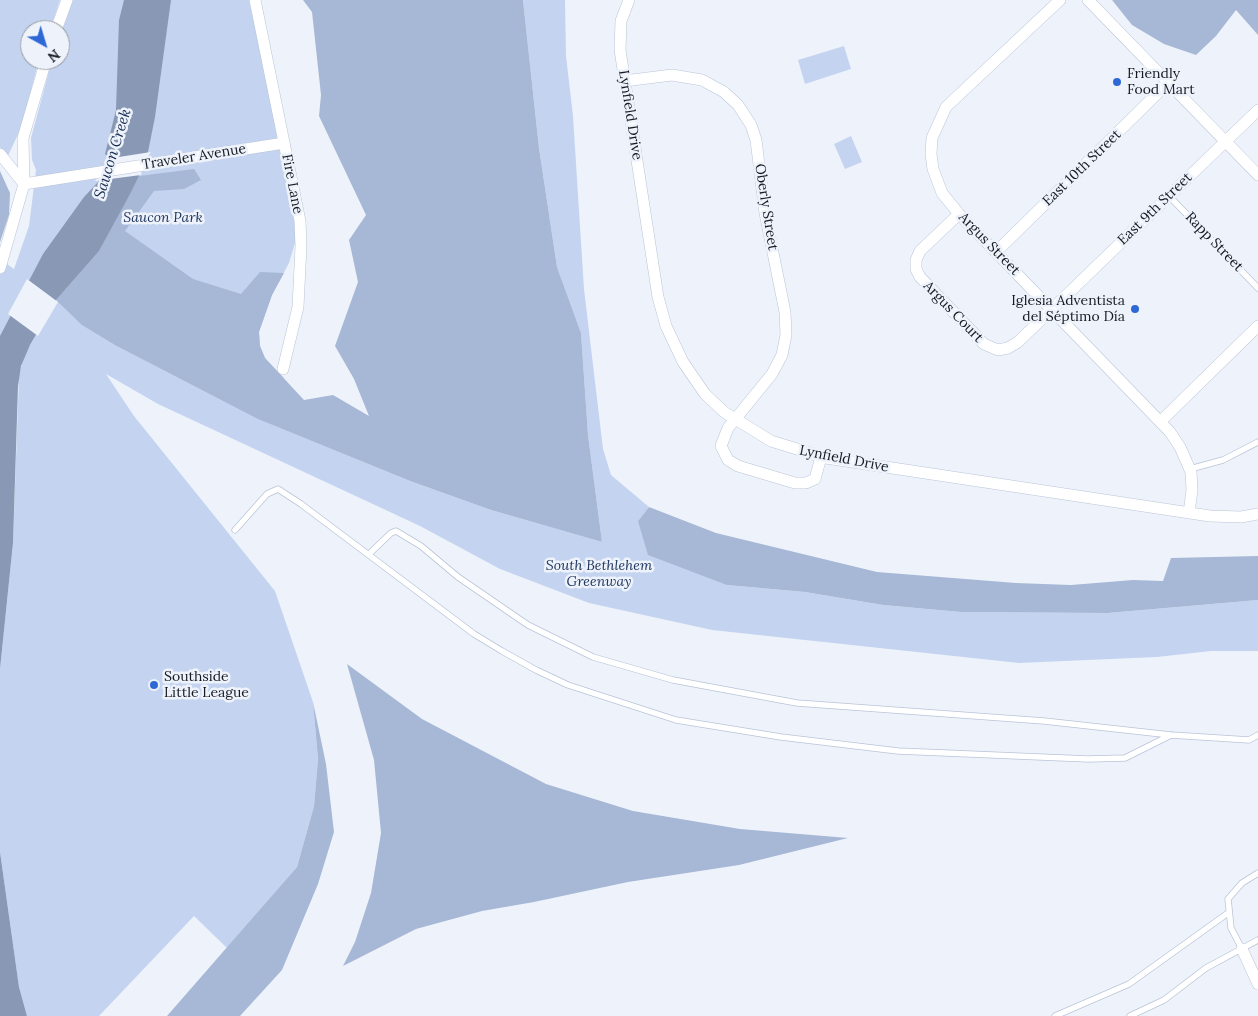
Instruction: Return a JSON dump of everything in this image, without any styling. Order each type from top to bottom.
[{"type":"street","points":[[60,20],[67,0]]},
{"type":"street","name":"Fire Lane","points":[[255,0],[296,202],[301,246],[298,307],[282,369]]},
{"type":"street","name":"Lynfield Drive","points":[[629,0],[623,12],[619,41],[658,297],[664,320],[677,350],[693,378],[714,403],[735,420],[771,441],[820,457],[1193,513],[1232,517],[1258,514]]},
{"type":"street","name":"Argus Street","points":[[1060,0],[957,95],[941,115],[932,138],[932,162],[942,193],[959,214],[1161,421],[1180,447],[1190,469],[1193,513]]},
{"type":"street","points":[[1088,0],[1258,175]]},
{"type":"street","points":[[0,268],[24,184],[23,138],[43,70]]},
{"type":"street","name":"Oberly Street","points":[[624,81],[672,75],[693,77],[710,83],[738,105],[748,118],[754,133],[765,213],[785,312],[786,335],[782,355],[772,374],[725,434],[721,446],[728,460],[738,466],[795,483],[806,483],[815,479],[820,457]]},
{"type":"street","name":"East 10th Street","points":[[996,252],[1168,83]]},
{"type":"street","name":"East 9th Street","points":[[1052,309],[1258,110]]},
{"type":"street","name":"Traveler Avenue","points":[[24,184],[284,143]]},
{"type":"street","points":[[0,154],[24,184]]},
{"type":"street","name":"Argus Court","points":[[959,214],[920,251],[916,260],[916,269],[920,277],[980,340],[993,349],[1008,348],[1052,309]]},
{"type":"street","points":[[1161,421],[1258,326]]},
{"type":"street","points":[[1242,949],[1258,984]]},
{"type":"lane","name":"Rapp Street","points":[[1169,196],[1258,288]]},
{"type":"lane","points":[[1190,469],[1222,460],[1258,442]]},
{"type":"lane","points":[[235,530],[267,494],[278,489],[369,554],[474,634],[536,670],[605,698],[676,720],[781,737],[898,751],[1088,759],[1124,758],[1171,735]]},
{"type":"lane","points":[[369,554],[391,533],[396,531],[421,546],[458,578],[528,625],[593,657],[673,680],[798,703],[1044,721],[1171,735],[1249,740],[1258,735]]},
{"type":"lane","points":[[1242,949],[1232,928],[1228,913],[1228,899],[1242,883],[1258,873]]},
{"type":"lane","points":[[1055,1016],[1129,984],[1228,913]]},
{"type":"lane","points":[[1130,1016],[1164,1000],[1206,968],[1258,940]]},
{"type":"green space","points":[[0,0],[60,0],[53,20],[20,20],[20,70],[36,70],[21,128],[7,158],[0,149]]},
{"type":"green space","points":[[73,0],[249,0],[269,77],[295,210],[296,240],[289,263],[272,295],[259,332],[260,346],[265,358],[284,378],[266,422],[410,481],[491,510],[602,542],[588,435],[581,333],[557,267],[539,148],[523,0],[565,0],[566,56],[573,116],[584,289],[603,449],[611,475],[649,507],[638,521],[727,585],[805,592],[883,605],[961,612],[1108,613],[1258,600],[1258,651],[1211,651],[1157,657],[1019,663],[712,630],[589,603],[500,569],[420,526],[158,404],[106,374],[134,416],[275,591],[313,702],[318,759],[314,806],[297,867],[227,948],[194,916],[99,1016],[27,1016],[19,987],[0,852],[0,669],[13,543],[19,375],[24,356],[36,334],[0,336],[0,259],[14,269],[29,226],[36,170],[32,160],[31,138],[49,70],[70,70],[70,20],[66,20]]},
{"type":"green space","points":[[844,46],[851,69],[805,84],[798,60]]},
{"type":"green space","points":[[851,136],[862,162],[845,169],[834,144]]},
{"type":"shaded area","points":[[303,0],[523,0],[539,148],[557,267],[581,333],[588,435],[602,542],[491,510],[410,481],[258,419],[115,345],[82,325],[56,300],[99,251],[139,176],[194,169],[201,180],[184,189],[154,191],[125,231],[193,279],[241,294],[260,272],[284,273],[272,295],[259,332],[260,346],[265,358],[304,400],[333,395],[369,416],[354,379],[335,346],[358,282],[349,240],[366,215],[319,116],[321,95],[312,12]]},
{"type":"shaded area","points":[[1112,0],[1258,0],[1258,35],[1236,10],[1216,36],[1196,55],[1164,44],[1132,25]]},
{"type":"shaded area","points":[[0,171],[10,193],[9,215],[0,242]]},
{"type":"shaded area","points":[[649,507],[716,533],[877,572],[1016,583],[1071,585],[1133,580],[1163,581],[1171,558],[1258,556],[1258,600],[1108,613],[961,612],[883,605],[805,592],[727,585],[648,555],[638,521]]},
{"type":"shaded area","points":[[347,664],[422,719],[546,784],[633,811],[740,829],[848,838],[739,865],[628,882],[482,911],[416,929],[343,966],[355,942],[371,893],[381,833],[374,760]]},
{"type":"shaded area","points":[[313,702],[326,764],[334,832],[318,884],[282,970],[240,1016],[167,1016],[297,867],[314,806],[318,759]]},
{"type":"water","name":"Saucon Creek","points":[[124,0],[171,0],[155,117],[148,152],[140,162],[139,176],[130,194],[99,251],[56,300],[30,345],[21,366],[18,386],[13,543],[0,669],[0,336],[43,254],[84,197],[99,181],[109,158],[105,154],[116,110],[119,20]]},
{"type":"water","points":[[0,852],[19,987],[27,1016],[0,1016]]},
{"type":"pier","points":[[151,152],[143,163],[141,175],[95,181],[105,166],[106,159]]},
{"type":"pier","points":[[27,279],[58,302],[38,336],[8,314]]},
{"type":"place","name":"Friendly Food Mart","points":[[1117,82]]},
{"type":"place","name":"Iglesia Adventista del Séptimo Día","points":[[1135,309]]},
{"type":"place","name":"Southside Little League","points":[[154,685]]},
{"type":"park label","name":"Saucon Park","points":[[163,218]]},
{"type":"park label","name":"South Bethlehem Greenway","points":[[599,574]]}]
